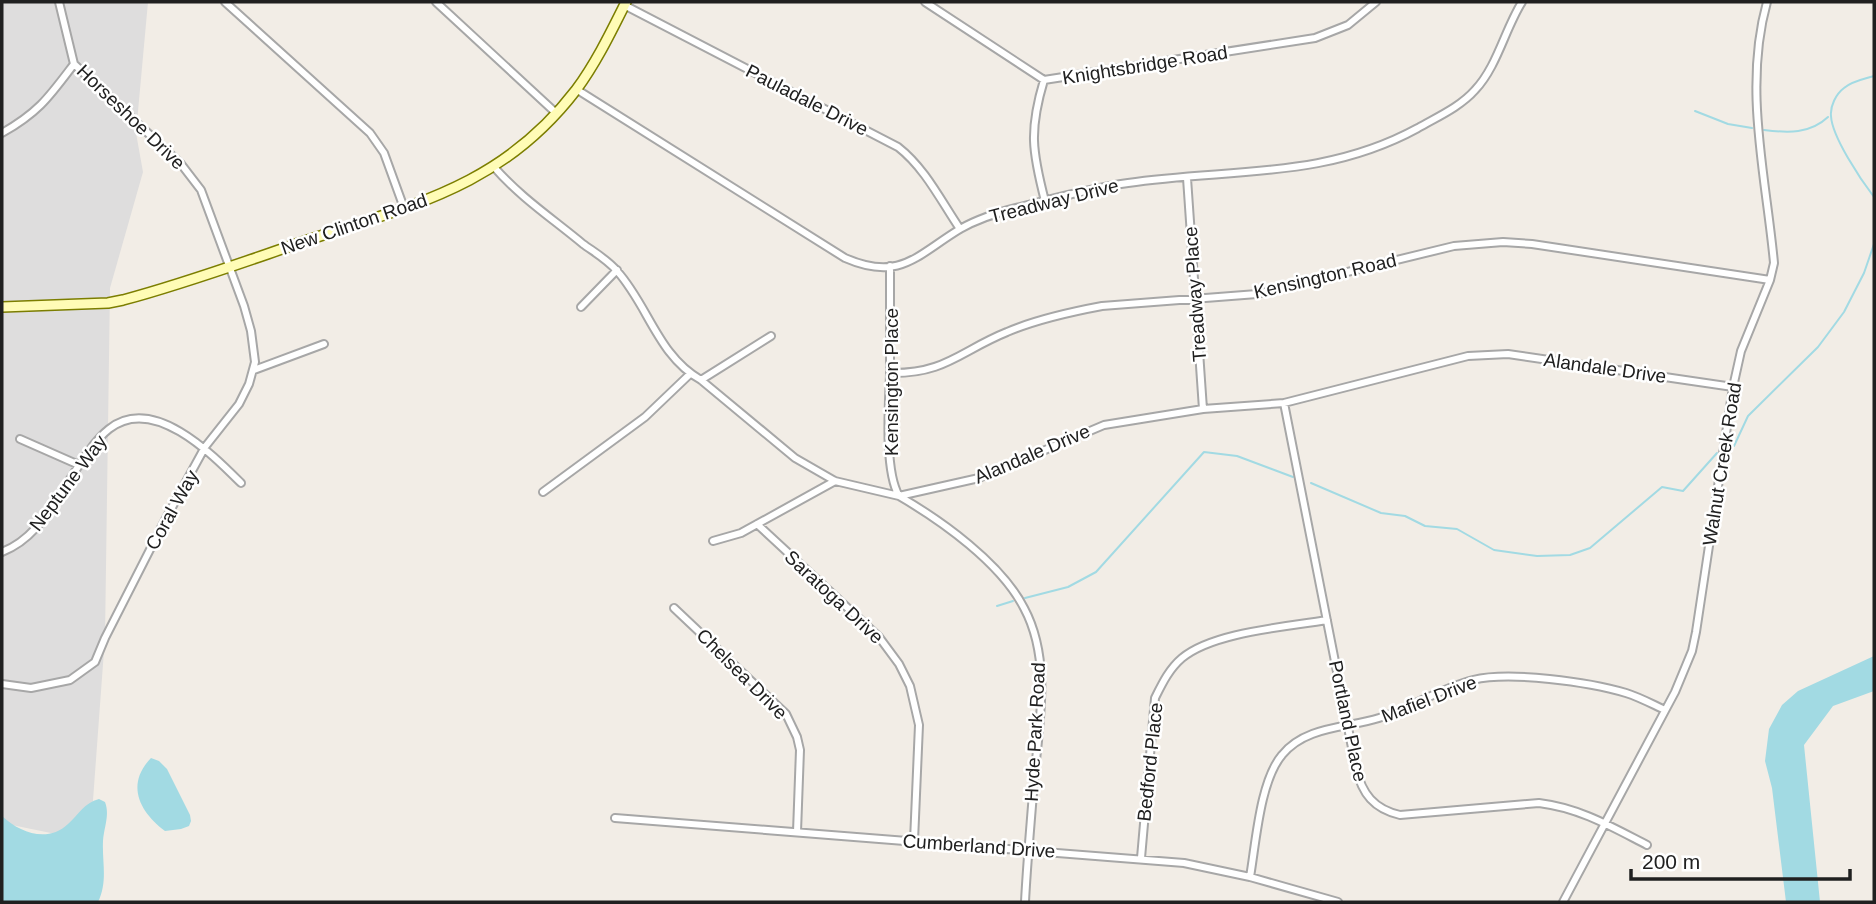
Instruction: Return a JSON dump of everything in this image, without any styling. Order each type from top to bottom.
[{"type":"street","name":"Horseshoe Drive","points":[[59,2],[74,64],[189,173],[206,200],[230,266]]},
{"type":"street","points":[[225,2],[370,133],[384,153],[404,208]]},
{"type":"street","points":[[436,2],[556,113]]},
{"type":"street","name":"Knightsbridge Road","points":[[925,2],[1044,80],[1315,38],[1348,25],[1376,2]]},
{"type":"street","name":"Treadway Drive","points":[[576,89],[845,258],[866,265],[890,266],[924,255],[960,229],[999,212],[1128,183],[1324,163],[1373,149],[1457,106],[1477,89],[1522,2]]},
{"type":"street","name":"Walnut Creek Road","points":[[1563,902],[1665,710],[1684,671],[1696,632],[1733,387],[1749,331],[1770,280],[1774,263],[1759,146],[1756,79],[1760,25],[1766,2]]},
{"type":"street","name":"New Clinton Road","points":[[2,307],[115,301],[154,292],[452,190],[494,167],[527,142],[556,113],[576,89],[625,4]]},
{"type":"street","name":"Pauladale Drive","points":[[625,4],[898,147],[924,174],[960,229]]},
{"type":"street","points":[[2,133],[27,119],[46,102],[74,64]]},
{"type":"street","points":[[1044,80],[1033,125],[1033,150],[1045,201]]},
{"type":"street","name":"Alandale Drive","points":[[494,167],[512,188],[617,270],[664,345],[690,374],[701,380],[779,447],[835,481],[899,496],[979,478],[1094,427],[1203,409],[1284,403],[1468,356],[1508,354],[1733,387]]},
{"type":"street","name":"Treadway Place","points":[[1187,178],[1203,409]]},
{"type":"street","name":"Kensington Road","points":[[890,373],[927,371],[944,365],[1008,331],[1077,311],[1102,306],[1256,294],[1477,242],[1532,244],[1770,280]]},
{"type":"street","name":"Coral Way","points":[[2,684],[31,688],[70,680],[95,662],[164,522],[205,447],[239,404],[254,370],[251,331],[230,266]]},
{"type":"street","name":"Kensington Place","points":[[890,266],[891,466],[893,482],[899,496]]},
{"type":"street","points":[[581,307],[617,270]]},
{"type":"street","points":[[701,380],[771,336]]},
{"type":"street","points":[[254,370],[324,344]]},
{"type":"street","points":[[543,492],[645,417],[690,374]]},
{"type":"street","name":"Portland Place","points":[[1284,403],[1360,786],[1372,802],[1388,812],[1400,815],[1539,803],[1574,809],[1647,845]]},
{"type":"street","name":"Neptune Way","points":[[2,552],[15,547],[41,524],[79,465],[107,430],[130,420],[161,424],[205,447],[241,483]]},
{"type":"street","points":[[20,439],[79,465]]},
{"type":"street","points":[[713,541],[732,538],[835,481]]},
{"type":"street","name":"Hyde Park Road","points":[[899,496],[941,524],[993,568],[1015,592],[1032,625],[1039,655],[1041,685],[1025,902]]},
{"type":"street","name":"Saratoga Drive","points":[[757,524],[879,637],[900,664],[910,686],[919,725],[914,841]]},
{"type":"street","name":"Chelsea Drive","points":[[674,608],[786,714],[800,750],[797,832]]},
{"type":"street","name":"Bedford Place","points":[[1141,858],[1155,698],[1163,680],[1175,664],[1205,644],[1327,620]]},
{"type":"street","name":"Mafiel Drive","points":[[1250,877],[1269,776],[1280,757],[1295,742],[1312,734],[1378,719],[1470,681],[1488,677],[1525,677],[1611,689],[1665,710]]},
{"type":"street","name":"Cumberland Drive","points":[[615,818],[1141,858],[1202,865],[1338,902]]},
{"type":"shaded area","points":[[2,2],[148,2],[136,133],[143,172],[110,288],[105,637],[90,841],[2,823]]},
{"type":"water","points":[[1874,656],[1874,691],[1833,706],[1804,745],[1820,902],[1786,902],[1772,788],[1765,761],[1769,729],[1782,705],[1798,691]]},
{"type":"water","points":[[151,758],[167,769],[190,815],[189,826],[165,831],[143,807],[137,788],[143,768]]},
{"type":"water","points":[[99,799],[105,802],[107,812],[103,841],[104,879],[98,902],[2,902],[2,816],[17,827],[34,834],[52,833],[68,824],[89,803]]},
{"type":"waterway","points":[[1874,76],[1854,82],[1838,93],[1831,112],[1836,135],[1874,197]]},
{"type":"waterway","points":[[1695,111],[1728,124],[1752,128]]},
{"type":"waterway","points":[[1764,130],[1798,131],[1814,127],[1828,117]]},
{"type":"waterway","points":[[1730,447],[1734,446],[1748,416],[1818,347],[1844,312],[1864,273],[1874,244]]},
{"type":"waterway","points":[[1025,598],[1068,587],[1096,572],[1204,452],[1237,456],[1293,477]]},
{"type":"waterway","points":[[1311,483],[1381,513],[1405,516],[1425,526],[1457,529],[1494,550],[1537,556],[1570,555],[1590,548],[1662,487],[1683,491],[1717,453]]},
{"type":"waterway","points":[[997,606],[1013,601]]}]
